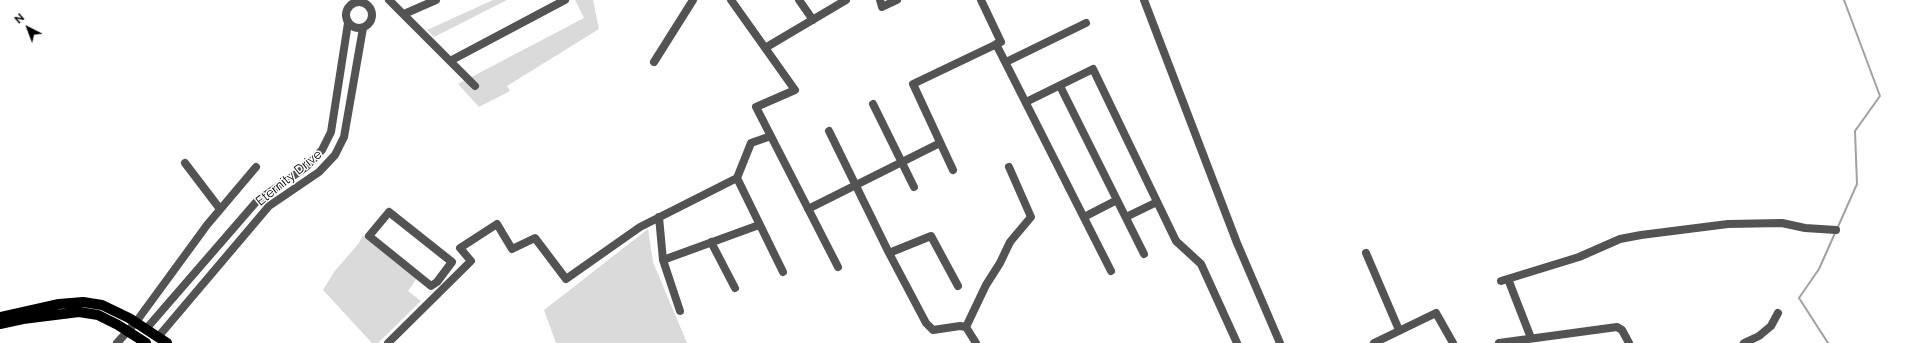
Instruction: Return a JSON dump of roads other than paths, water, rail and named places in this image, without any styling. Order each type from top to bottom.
[{"type":"main road","points":[[0,317],[59,304],[83,302],[102,305],[136,322],[167,343]]},
{"type":"main road","points":[[0,324],[23,319],[79,312],[98,315],[146,343]]},
{"type":"street","points":[[389,0],[475,86]]},
{"type":"street","points":[[404,14],[436,0]]},
{"type":"street","points":[[450,61],[565,0]]},
{"type":"street","points":[[654,62],[693,0]]},
{"type":"street","points":[[731,0],[795,90],[756,107],[838,267]]},
{"type":"street","points":[[799,0],[813,20]]},
{"type":"street","points":[[765,48],[846,0]]},
{"type":"street","points":[[880,0],[882,7],[897,0]]},
{"type":"street","points":[[953,170],[913,84],[1001,42],[981,0]]},
{"type":"street","points":[[1144,0],[1237,244],[1280,343]]},
{"type":"street","name":"Eternity Drive","points":[[146,329],[257,201],[306,166],[322,150],[331,132],[348,23],[346,10],[352,2],[365,2],[369,6],[372,14],[370,22],[363,28],[344,137],[335,155],[319,172],[269,206],[158,337]]},
{"type":"street","points":[[1006,62],[1086,22]]},
{"type":"street","points":[[348,23],[355,28],[363,28]]},
{"type":"street","points":[[996,44],[1111,271]]},
{"type":"street","points":[[1026,102],[1094,69],[1176,241],[1201,264],[1236,343]]},
{"type":"street","points":[[1060,86],[1144,254]]},
{"type":"street","points":[[873,104],[914,187]]},
{"type":"street","points":[[829,131],[889,253],[926,323],[933,330],[960,326],[966,327],[976,343]]},
{"type":"street","points":[[388,343],[471,261],[460,248],[497,224],[512,249],[535,238],[566,279],[640,227],[737,178],[751,143],[771,136]]},
{"type":"street","points":[[808,209],[940,142]]},
{"type":"street","points":[[185,163],[220,209]]},
{"type":"street","points":[[118,343],[136,322],[220,209],[256,167]]},
{"type":"street","points":[[966,327],[986,285],[1000,264],[1010,242],[1031,217],[1009,167]]},
{"type":"street","points":[[737,178],[783,272]]},
{"type":"street","points":[[1084,217],[1117,200]]},
{"type":"street","points":[[1126,217],[1157,202]]},
{"type":"street","points":[[389,212],[452,262],[442,274],[431,286],[368,236],[389,212]]},
{"type":"street","points":[[659,217],[663,260],[680,311]]},
{"type":"street","points":[[1534,340],[1504,280],[1579,257],[1620,239],[1641,234],[1728,224],[1782,223],[1806,228],[1836,230]]},
{"type":"street","points":[[663,260],[759,224]]},
{"type":"street","points":[[889,253],[931,236],[958,286]]},
{"type":"street","points":[[711,242],[735,288]]},
{"type":"street","points":[[1366,253],[1399,330]]},
{"type":"street","points":[[442,274],[451,281]]},
{"type":"street","points":[[1374,343],[1436,313],[1453,343]]},
{"type":"street","points":[[1744,343],[1759,336],[1771,326],[1778,313]]},
{"type":"street","points":[[1499,343],[1534,340],[1617,327],[1622,330],[1629,343]]},
{"type":"waterway","points":[[1837,229],[1857,184],[1855,131],[1880,96],[1844,0]]},
{"type":"waterway","points":[[1828,343],[1799,298],[1819,269],[1835,233]]}]
